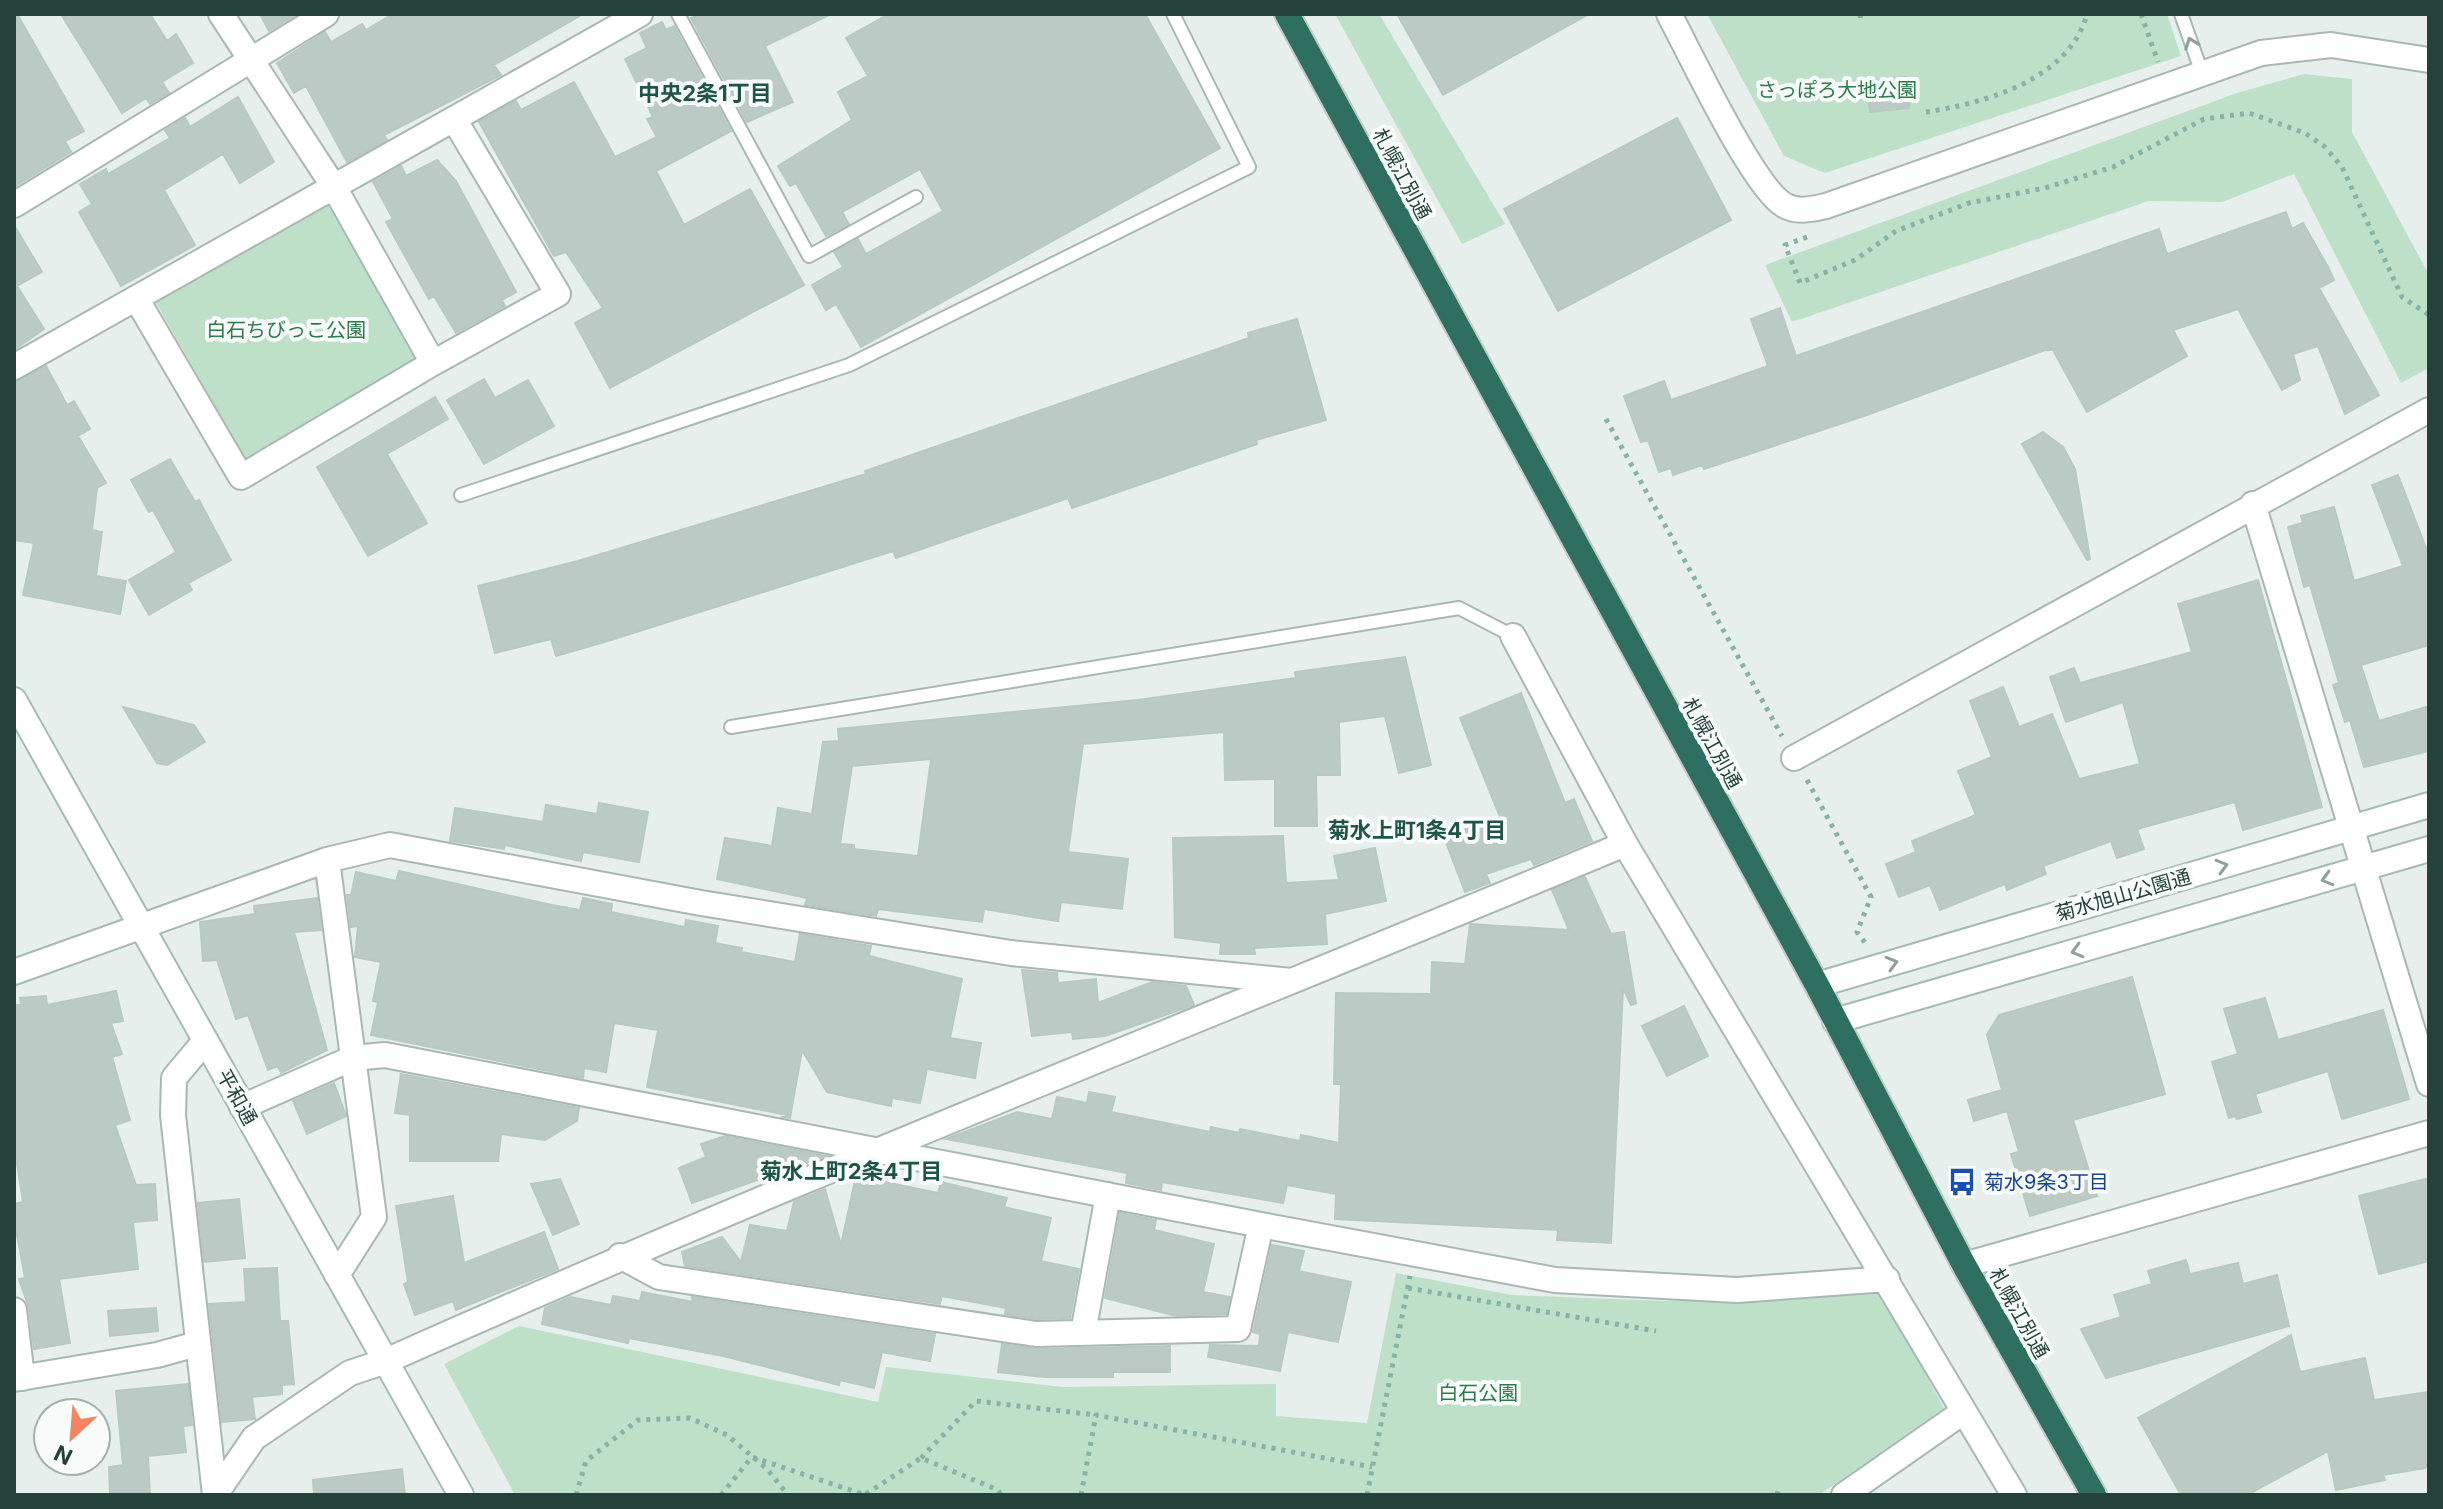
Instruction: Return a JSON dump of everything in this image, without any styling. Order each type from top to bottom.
[{"type":"highway","name":"札幌江別通","points":[[1287,14],[1817,985],[1964,1265],[2094,1495]]},
{"type":"street","points":[[221,14],[334,187],[433,363]]},
{"type":"street","points":[[14,205],[326,14]]},
{"type":"street","points":[[14,367],[640,14]]},
{"type":"street","points":[[1669,14],[1758,178],[1786,207],[1804,210],[1826,206],[2202,73],[2293,47],[2360,48],[2429,60]]},
{"type":"street","points":[[136,298],[241,477],[433,363],[558,294],[454,119]]},
{"type":"street","points":[[1794,758],[2429,410]]},
{"type":"street","points":[[2253,504],[2361,869],[2429,1084]]},
{"type":"street","points":[[1513,636],[1625,844],[2014,1495]]},
{"type":"street","name":"平和通","points":[[14,700],[461,1495]]},
{"type":"street","name":"菊水旭山公園通","points":[[1817,985],[2429,805]]},
{"type":"street","points":[[215,1495],[254,1438],[350,1373],[386,1361],[620,1256],[1003,1097],[1295,982],[1625,844]]},
{"type":"street","points":[[14,972],[327,860],[390,845],[701,903],[1011,953],[1295,982]]},
{"type":"street","name":"菊水旭山公園通","points":[[1835,1021],[2429,849]]},
{"type":"street","points":[[327,860],[374,1217],[337,1275]]},
{"type":"street","points":[[205,1041],[174,1078],[173,1115],[215,1495]]},
{"type":"street","points":[[242,1107],[353,1058],[385,1055],[1555,1280],[1737,1290],[1887,1279]]},
{"type":"street","points":[[1964,1265],[2429,1133]]},
{"type":"street","points":[[1083,1333],[1108,1195]]},
{"type":"street","points":[[620,1256],[659,1277],[1036,1334],[1238,1329],[1261,1225]]},
{"type":"street","points":[[14,1310],[18,1378],[157,1355],[197,1344]]},
{"type":"street","points":[[1844,1495],[1963,1412]]},
{"type":"lane","points":[[678,14],[809,256],[916,197]]},
{"type":"lane","points":[[461,495],[849,365],[1249,167],[1173,14]]},
{"type":"lane","points":[[2181,14],[2202,73]]},
{"type":"lane","points":[[731,727],[1459,608],[1513,636]]},
{"type":"path","points":[[1860,14],[1861,22]]},
{"type":"path","points":[[1926,112],[1987,98],[2038,74],[2062,56],[2078,36],[2087,14]]},
{"type":"path","points":[[2141,14],[2158,65]]},
{"type":"path","points":[[1789,254],[1800,283],[1855,260],[1896,231],[1954,208],[2045,188],[2113,167],[2204,119],[2249,113],[2305,133],[2325,147],[2342,167],[2402,297],[2429,315]]},
{"type":"path","points":[[1606,419],[1871,897],[1857,932],[1883,966]]},
{"type":"path","points":[[1367,1495],[1415,1254]]},
{"type":"path","points":[[1408,1288],[1656,1331]]},
{"type":"path","points":[[752,1457],[866,1495],[921,1458],[976,1401],[1096,1415],[1372,1467]]},
{"type":"path","points":[[1081,1495],[1096,1415]]},
{"type":"path","points":[[576,1495],[586,1461],[638,1420],[690,1418],[727,1435],[788,1495]]},
{"type":"path","points":[[721,1495],[752,1457]]},
{"type":"path","points":[[921,1458],[998,1490],[1001,1495]]},
{"type":"path","points":[[1777,1495],[1779,1487]]},
{"type":"green space","points":[[1335,14],[1379,14],[1505,224],[1462,244]]},
{"type":"green space","name":"さっぽろ大地公園","points":[[1707,14],[2167,14],[2181,56],[1825,173],[1784,156]]},
{"type":"green space","points":[[2304,74],[2352,79],[2352,132],[2429,275],[2429,368],[2401,383],[2294,174],[2222,202],[2149,201],[1792,322],[1765,265],[2237,93]]},
{"type":"green space","name":"白石ちびっこ公園","points":[[327,203],[416,360],[245,458],[155,301]]},
{"type":"green space","name":"白石公園","points":[[1396,1273],[1512,1295],[1663,1301],[1881,1293],[1944,1408],[1819,1495],[515,1495],[444,1364],[519,1326],[878,1402],[886,1367],[1063,1387],[1276,1384],[1276,1416],[1367,1423]]},
{"type":"building","points":[[14,14],[17,14],[84,131],[65,141],[71,152],[14,187]]},
{"type":"building","points":[[61,14],[150,14],[167,41],[176,34],[193,63],[162,82],[169,93],[150,104],[146,98],[122,113]]},
{"type":"building","points":[[260,14],[297,14],[269,31]]},
{"type":"building","points":[[393,14],[583,14],[494,65],[501,75],[384,135],[387,140],[347,162],[306,86],[294,93],[277,63],[325,32],[331,42],[362,24],[366,30]]},
{"type":"building","points":[[700,14],[831,14],[765,46],[793,102],[747,122],[691,18]]},
{"type":"building","points":[[889,14],[1145,14],[1220,148],[861,347],[836,304],[826,310],[812,285],[843,267],[834,252],[858,239],[866,254],[943,211],[920,169],[842,212],[849,224],[826,236],[796,183],[790,186],[778,166],[852,120],[838,92],[868,76],[846,38]]},
{"type":"building","points":[[1397,14],[1589,14],[1443,95]]},
{"type":"building","points":[[662,22],[666,30],[674,26],[731,131],[656,171],[684,225],[750,189],[804,285],[610,388],[575,323],[603,308],[566,252],[554,256],[479,122],[516,101],[521,110],[574,82],[615,157],[657,137],[647,119],[653,117],[625,59],[647,48],[640,33]]},
{"type":"building","points":[[1906,77],[1909,108],[1870,112],[1866,81]]},
{"type":"building","points":[[238,97],[274,162],[240,183],[223,154],[164,190],[195,245],[121,286],[79,212],[92,204],[80,184],[106,169],[108,174],[170,138],[165,130],[185,118],[190,127]]},
{"type":"building","points":[[1677,118],[1731,220],[1558,311],[1504,209]]},
{"type":"building","points":[[437,160],[456,181],[516,292],[502,300],[505,306],[456,333],[434,296],[429,299],[386,222],[393,219],[373,182],[401,166],[406,176]]},
{"type":"building","points":[[2286,212],[2292,229],[2303,223],[2328,267],[2334,280],[2319,288],[2379,395],[2345,414],[2318,346],[2293,354],[2300,380],[2282,390],[2238,309],[2173,330],[2187,356],[2087,412],[2053,350],[2045,350],[1864,416],[1704,469],[1702,465],[1673,475],[1671,468],[1659,472],[1648,440],[1641,442],[1624,396],[1664,381],[1671,400],[1768,366],[1751,319],[1780,308],[1796,356],[2159,229],[2167,254]]},
{"type":"building","points":[[14,225],[42,272],[17,286],[44,329],[14,350]]},
{"type":"building","points":[[1297,319],[1326,420],[1256,440],[1257,444],[1072,508],[1068,498],[896,558],[893,551],[556,656],[551,639],[495,653],[478,586],[578,561],[866,474],[865,471],[1249,338],[1248,333]]},
{"type":"building","points":[[46,366],[67,405],[74,401],[90,429],[78,436],[106,483],[97,488],[92,530],[102,532],[96,576],[126,581],[120,614],[23,595],[34,543],[14,540],[14,382]]},
{"type":"building","points":[[484,379],[495,398],[528,380],[554,426],[484,464],[447,400]]},
{"type":"building","points":[[435,397],[448,419],[387,454],[427,523],[368,556],[317,467]]},
{"type":"building","points":[[2043,432],[2063,447],[2075,469],[2090,559],[2087,560],[2022,444]]},
{"type":"building","points":[[170,459],[195,502],[199,500],[231,560],[188,583],[192,590],[149,615],[129,580],[176,552],[153,510],[149,512],[131,480]]},
{"type":"building","points":[[2398,475],[2429,556],[2429,645],[2361,665],[2379,721],[2429,706],[2429,751],[2364,767],[2350,720],[2345,722],[2333,685],[2339,683],[2310,585],[2304,587],[2288,527],[2303,523],[2301,516],[2334,507],[2354,581],[2403,566],[2372,485]]},
{"type":"building","points":[[2258,580],[2322,807],[2243,830],[2235,802],[2137,829],[2144,849],[2117,858],[2111,841],[2043,866],[2046,874],[2007,890],[2005,884],[1940,910],[1930,885],[1899,897],[1886,864],[1916,852],[1912,841],[1976,815],[1958,771],[1992,757],[1970,701],[2003,687],[2019,727],[2052,714],[2079,779],[2140,764],[2123,702],[2066,722],[2050,677],[2074,668],[2080,683],[2192,652],[2178,604]]},
{"type":"building","points":[[1405,657],[1431,765],[1399,773],[1385,716],[1339,722],[1340,775],[1316,775],[1317,826],[1275,826],[1275,779],[1225,780],[1224,732],[1083,744],[1068,852],[1128,859],[1122,909],[1061,902],[1058,921],[984,909],[982,922],[878,909],[876,916],[805,905],[807,898],[717,879],[725,838],[772,846],[778,808],[812,814],[823,742],[839,741],[838,729],[1138,700],[1296,678],[1295,672]],"holes":[[[931,759],[918,856],[854,849],[854,845],[840,844],[852,766]]]},
{"type":"building","points":[[1521,693],[1565,803],[1574,799],[1592,841],[1534,865],[1531,859],[1486,874],[1490,883],[1465,892],[1444,837],[1500,817],[1460,718]]},
{"type":"building","points":[[123,707],[194,725],[205,742],[167,765],[157,763]]},
{"type":"building","points":[[599,803],[648,812],[639,862],[583,852],[581,861],[505,845],[504,849],[450,841],[455,808],[543,822],[546,805],[597,814]]},
{"type":"building","points":[[1283,836],[1286,883],[1339,880],[1334,856],[1375,848],[1386,901],[1325,914],[1327,944],[1254,948],[1255,954],[1220,954],[1221,943],[1175,937],[1173,838]]},
{"type":"building","points":[[399,871],[580,910],[583,898],[612,904],[611,912],[685,927],[686,920],[718,926],[715,943],[742,948],[741,952],[795,962],[800,934],[871,946],[869,956],[962,979],[950,1038],[981,1043],[975,1078],[927,1069],[920,1103],[892,1098],[891,1106],[827,1092],[802,1050],[790,1118],[647,1087],[658,1030],[614,1023],[606,1072],[584,1068],[583,1078],[371,1035],[378,1002],[373,1001],[381,962],[355,957],[358,926],[351,927],[347,895],[351,895],[356,872],[396,881]]},
{"type":"building","points":[[1585,877],[1611,934],[1624,932],[1636,1003],[1631,1005],[1623,988],[1611,1243],[1557,1240],[1558,1230],[1335,1219],[1336,1194],[1287,1185],[1283,1203],[1162,1182],[1161,1190],[1126,1183],[1127,1173],[946,1139],[1017,1112],[1052,1119],[1057,1097],[1087,1103],[1089,1092],[1115,1097],[1111,1112],[1210,1132],[1211,1127],[1239,1133],[1240,1129],[1300,1141],[1301,1135],[1339,1143],[1341,1084],[1334,1084],[1336,993],[1431,994],[1432,962],[1465,964],[1470,924],[1569,930],[1552,890]]},
{"type":"building","points":[[317,898],[321,930],[294,932],[327,1050],[281,1073],[278,1066],[268,1070],[248,1015],[236,1019],[217,960],[203,961],[200,922],[255,914],[254,906]]},
{"type":"building","points":[[1022,970],[1057,973],[1058,983],[1096,979],[1098,1003],[1152,982],[1186,986],[1194,1005],[1105,1036],[1073,1039],[1072,1032],[1032,1036]]},
{"type":"building","points":[[2132,977],[2165,1094],[2073,1120],[2097,1196],[2030,1216],[2011,1154],[2019,1152],[2007,1111],[1974,1121],[1968,1100],[2002,1090],[1987,1035],[1999,1015]]},
{"type":"building","points":[[116,991],[123,1021],[111,1023],[122,1054],[112,1057],[130,1120],[115,1125],[136,1185],[155,1184],[157,1220],[133,1222],[138,1269],[59,1279],[70,1343],[34,1349],[29,1308],[19,1279],[25,1278],[14,1218],[14,1204],[23,1202],[14,1144],[14,1005],[21,1005],[20,998],[46,996],[47,1005]]},
{"type":"building","points":[[2265,998],[2278,1040],[2383,1010],[2409,1099],[2342,1119],[2328,1071],[2255,1094],[2261,1112],[2237,1119],[2235,1116],[2229,1118],[2212,1062],[2238,1054],[2224,1009]]},
{"type":"building","points":[[1684,1006],[1708,1056],[1667,1076],[1642,1026]]},
{"type":"building","points":[[401,1074],[579,1108],[577,1121],[545,1140],[501,1134],[498,1161],[410,1161],[410,1115],[395,1113]]},
{"type":"building","points":[[334,1083],[346,1116],[307,1134],[293,1101]]},
{"type":"building","points":[[725,1136],[826,1156],[692,1203],[679,1168],[706,1157],[701,1144]]},
{"type":"building","points":[[856,1176],[938,1193],[941,1182],[1007,1198],[1004,1207],[1051,1218],[1041,1261],[1079,1269],[1070,1318],[1037,1319],[1005,1314],[1006,1308],[942,1296],[940,1304],[685,1266],[682,1252],[722,1237],[741,1262],[750,1225],[787,1231],[794,1202],[825,1189],[841,1245]]},
{"type":"building","points":[[2429,1178],[2429,1261],[2379,1274],[2359,1196]]},
{"type":"building","points":[[560,1179],[579,1224],[553,1235],[531,1184]]},
{"type":"building","points":[[453,1196],[464,1263],[544,1232],[558,1269],[456,1310],[453,1301],[415,1315],[404,1284],[408,1282],[396,1206]]},
{"type":"building","points":[[239,1199],[245,1258],[204,1262],[198,1203]]},
{"type":"building","points":[[1120,1213],[1156,1220],[1154,1230],[1214,1244],[1203,1292],[1230,1297],[1226,1314],[1177,1316],[1105,1298]]},
{"type":"building","points":[[1272,1245],[1304,1251],[1299,1271],[1351,1282],[1338,1342],[1288,1332],[1280,1371],[1208,1357],[1210,1345],[1259,1346],[1260,1334],[1253,1332]]},
{"type":"building","points":[[2186,1260],[2190,1274],[2238,1263],[2243,1284],[2277,1275],[2289,1326],[2106,1378],[2081,1329],[2121,1317],[2114,1295],[2152,1284],[2148,1271]]},
{"type":"building","points":[[277,1268],[280,1321],[288,1321],[294,1384],[282,1385],[282,1394],[252,1397],[255,1419],[222,1422],[209,1304],[246,1302],[244,1269]]},
{"type":"building","points":[[642,1292],[693,1302],[692,1297],[935,1334],[930,1361],[882,1352],[874,1388],[840,1380],[839,1385],[723,1356],[629,1338],[628,1343],[542,1324],[545,1308],[570,1297],[611,1305],[613,1296],[640,1301]]},
{"type":"building","points":[[156,1308],[158,1331],[110,1336],[108,1311]]},
{"type":"building","points":[[2291,1335],[2300,1372],[2365,1358],[2374,1400],[2429,1392],[2429,1464],[2425,1468],[2383,1475],[2385,1480],[2336,1490],[2328,1451],[2247,1495],[2181,1495],[2138,1418]]},
{"type":"building","points":[[1002,1344],[1036,1349],[1170,1346],[1170,1372],[1113,1372],[1113,1377],[1044,1377],[998,1372]]},
{"type":"building","points":[[188,1384],[192,1425],[183,1426],[186,1452],[148,1456],[150,1495],[110,1495],[112,1467],[123,1465],[116,1391]]},
{"type":"building","points":[[402,1469],[405,1495],[314,1495],[313,1480]]},
{"type":"place","name":"菊水9条3丁目","points":[[1962,1182]]},
{"type":"district","name":"中央2条1丁目","points":[[705,93]]},
{"type":"district","name":"菊水上町1条4丁目","points":[[1417,830]]},
{"type":"district","name":"菊水上町2条4丁目","points":[[851,1171]]}]
